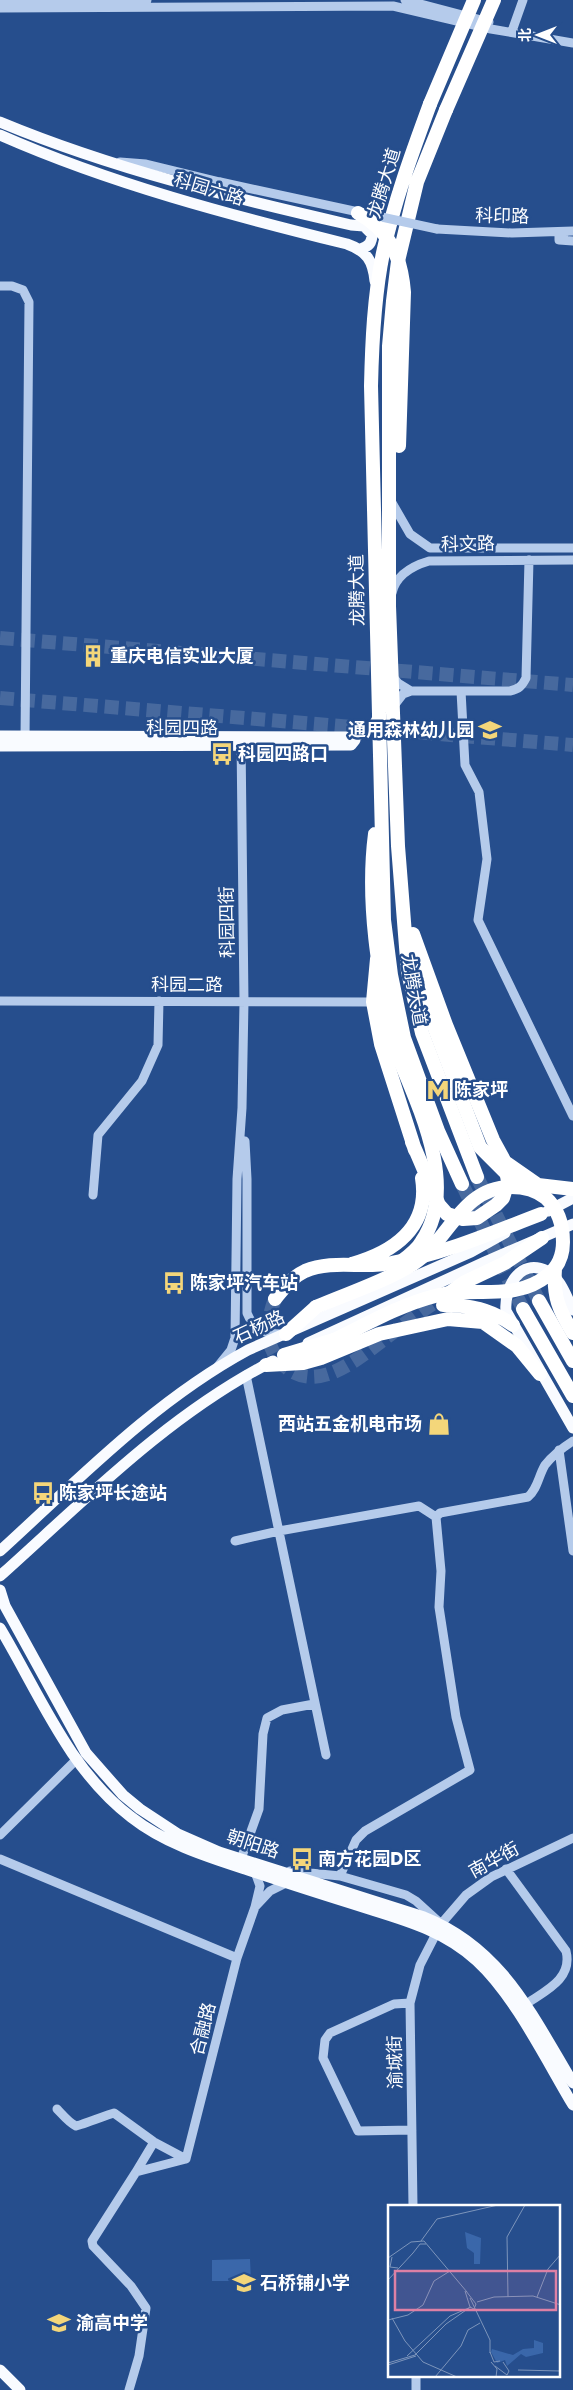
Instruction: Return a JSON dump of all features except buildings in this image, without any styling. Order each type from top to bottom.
[{"type":"highway","name":"龙腾大道","points":[[462,1184],[438,1131],[404,1038],[391,974],[384,920],[371,386],[382,255],[394,208],[430,104],[474,0]]},
{"type":"highway","name":"龙腾大道","points":[[477,1177],[422,1033],[408,972],[398,846],[389,606],[391,501],[389,346],[398,261],[417,182],[494,0]]},
{"type":"highway","points":[[361,220],[372,221],[391,240],[403,270],[399,446],[391,501]]},
{"type":"highway","points":[[370,1283],[393,1268],[422,1242],[434,1215],[438,1192],[436,1167],[428,1136],[392,1041],[377,959],[372,852],[380,791]]},
{"type":"highway","points":[[398,846],[426,996],[435,1028],[480,1147],[508,1174],[539,1193],[553,1205],[562,1222],[562,1252],[555,1269],[554,1284],[559,1310],[573,1333]]},
{"type":"highway","points":[[412,1142],[439,1205],[447,1214],[463,1219],[478,1218],[503,1198],[508,1182],[505,1162],[493,1140],[446,1025],[413,934]]},
{"type":"highway","points":[[352,1264],[381,1254],[396,1245],[417,1219],[423,1203],[424,1187],[381,1044],[373,1002],[377,959]]},
{"type":"highway","points":[[505,1162],[538,1185],[573,1189]]},
{"type":"highway","points":[[286,1334],[316,1307],[414,1263],[441,1237],[470,1202],[481,1194],[499,1187],[521,1187],[539,1193]]},
{"type":"highway","points":[[275,1299],[287,1283],[304,1272],[319,1266],[391,1264],[438,1253],[541,1214]]},
{"type":"highway","points":[[513,1325],[500,1316],[475,1306],[441,1302],[464,1282],[505,1263],[542,1238]]},
{"type":"highway","points":[[284,1355],[334,1340],[409,1305],[436,1296],[520,1290],[542,1280],[555,1269]]},
{"type":"highway","points":[[539,1300],[573,1361]]},
{"type":"highway","points":[[523,1309],[573,1396]]},
{"type":"highway","points":[[266,1365],[303,1363],[321,1358],[379,1334],[448,1318],[483,1322],[517,1346],[540,1374]]},
{"type":"main road","name":"科园六路","points":[[0,122],[112,161],[218,194],[361,220]]},
{"type":"main road","name":"科园六路","points":[[0,135],[109,176],[217,212],[361,249]]},
{"type":"main road","points":[[361,220],[376,223],[386,218],[394,208]]},
{"type":"main road","points":[[361,220],[372,234],[370,244],[361,249],[369,257],[374,268],[377,297]]},
{"type":"main road","name":"科园四路","points":[[0,746],[25,741],[241,740],[351,745],[355,740],[351,736],[371,730],[379,716]]},
{"type":"main road","name":"科园四路","points":[[0,736],[25,741]]},
{"type":"main road","name":"石杨路","points":[[0,1551],[134,1429],[183,1390],[216,1368],[286,1334],[471,1252],[573,1198]]},
{"type":"main road","name":"石杨路","points":[[0,1576],[155,1438],[246,1375],[284,1355],[487,1261],[573,1224]]},
{"type":"main road","points":[[573,1310],[555,1277],[548,1271],[532,1269],[515,1276],[509,1285],[505,1303],[513,1325],[573,1428]]},
{"type":"main road","name":"朝阳路","points":[[0,1590],[5,1606],[86,1753],[122,1794],[161,1824],[178,1834],[241,1859],[439,1928],[468,1940],[495,1963],[526,2004],[573,2083]]},
{"type":"main road","name":"朝阳路","points":[[0,1628],[76,1760],[112,1802],[154,1833],[196,1852],[286,1883],[439,1928],[478,1961],[498,1983],[573,2105]]},
{"type":"main road","points":[[10,1645],[10,1639],[13,1636],[18,1634],[23,1638]]},
{"type":"main road","points":[[0,2370],[20,2390]]},
{"type":"street","points":[[0,8],[132,3],[147,0]]},
{"type":"street","points":[[406,0],[492,23],[512,31]]},
{"type":"street","points":[[512,31],[523,0]]},
{"type":"street","points":[[0,1],[294,3],[392,6],[490,29],[512,31],[573,43]]},
{"type":"street","name":"科印路","points":[[112,161],[146,164],[361,220],[437,229],[512,233],[570,231]]},
{"type":"street","name":"科印路","points":[[570,231],[559,235],[559,240],[573,241]]},
{"type":"street","points":[[0,286],[12,286],[24,290],[29,302],[25,741]]},
{"type":"street","name":"科文路","points":[[391,501],[410,534],[430,548],[573,548]]},
{"type":"street","name":"科文路","points":[[389,606],[393,586],[398,578],[420,564],[441,560],[573,560]]},
{"type":"street","points":[[392,676],[398,683],[411,691],[510,691],[518,689],[526,678],[529,560]]},
{"type":"street","points":[[393,707],[398,699],[411,691]]},
{"type":"street","points":[[461,691],[465,765],[479,792],[487,860],[478,920],[573,1116]]},
{"type":"street","name":"科园四街","points":[[216,1368],[231,1350],[235,1338],[237,1179],[242,1108],[244,1002],[241,740]]},
{"type":"street","name":"科园二路","points":[[0,1001],[373,1002]]},
{"type":"street","points":[[93,1195],[98,1135],[142,1081],[158,1045],[159,1002]]},
{"type":"street","name":"科园四街","points":[[242,1108],[248,1179],[247,1313],[258,1330],[265,1333],[286,1334]]},
{"type":"street","points":[[246,1375],[326,1755]]},
{"type":"street","points":[[436,1517],[440,1513],[528,1497],[536,1490],[544,1467],[559,1450],[573,1441]]},
{"type":"street","points":[[559,1450],[573,1551]]},
{"type":"street","points":[[235,1541],[279,1531],[419,1506],[436,1517]]},
{"type":"street","points":[[340,1876],[356,1840],[365,1831],[470,1770],[456,1718],[439,1608],[441,1571],[436,1517]]},
{"type":"street","points":[[241,1859],[259,1809],[262,1734],[267,1718],[282,1710],[314,1704]]},
{"type":"street","points":[[0,1835],[76,1760]]},
{"type":"street","name":"南华街","points":[[439,1928],[466,1895],[506,1869],[573,1838]]},
{"type":"street","points":[[0,1859],[237,1958]]},
{"type":"street","points":[[270,1869],[340,1876],[406,1895],[416,1901],[439,1928]]},
{"type":"street","points":[[506,1869],[566,1951],[568,1958],[569,1965],[565,1976],[526,2004]]},
{"type":"street","name":"合融路","points":[[186,2159],[237,1958],[258,1899],[259,1880],[255,1872]]},
{"type":"street","points":[[258,1899],[286,1883]]},
{"type":"street","name":"渝城街","points":[[413,2205],[410,2003],[420,1964],[439,1928]]},
{"type":"street","points":[[410,2003],[394,2004],[330,2033],[325,2040],[323,2058],[358,2131],[412,2130]]},
{"type":"street","points":[[57,2109],[75,2126],[82,2126],[94,2118],[114,2113],[154,2142],[186,2159]]},
{"type":"street","points":[[129,2390],[139,2356],[146,2308],[131,2286],[93,2246],[92,2241],[154,2142]]},
{"type":"street","points":[[136,2172],[186,2159]]},
{"type":"shaded area","points":[[250,2259],[251,2281],[212,2281],[212,2260]]},
{"type":"tunnel","points":[[0,638],[573,685]]},
{"type":"tunnel","points":[[0,698],[573,745]]},
{"type":"tunnel","points":[[477,1177],[539,1301]]},
{"type":"tunnel","points":[[462,1184],[523,1309]]},
{"type":"tunnel","points":[[275,1299],[268,1329],[270,1344],[277,1358],[290,1370],[304,1376],[319,1376],[348,1365],[440,1299]]},
{"type":"place","name":"重庆电信实业大厦","points":[[93,656]]},
{"type":"place","name":"通用森林幼儿园","points":[[490,730]]},
{"type":"place","name":"科园四路口","points":[[222,754]]},
{"type":"place","name":"陈家坪","points":[[438,1090]]},
{"type":"place","name":"陈家坪汽车站","points":[[174,1283]]},
{"type":"place","name":"西站五金机电市场","points":[[439,1424]]},
{"type":"place","name":"陈家坪长途站","points":[[43,1493]]},
{"type":"place","name":"南方花园D区","points":[[302,1859]]},
{"type":"place","name":"石桥铺小学","points":[[244,2283]]},
{"type":"place","name":"渝高中学","points":[[59,2323]]}]
